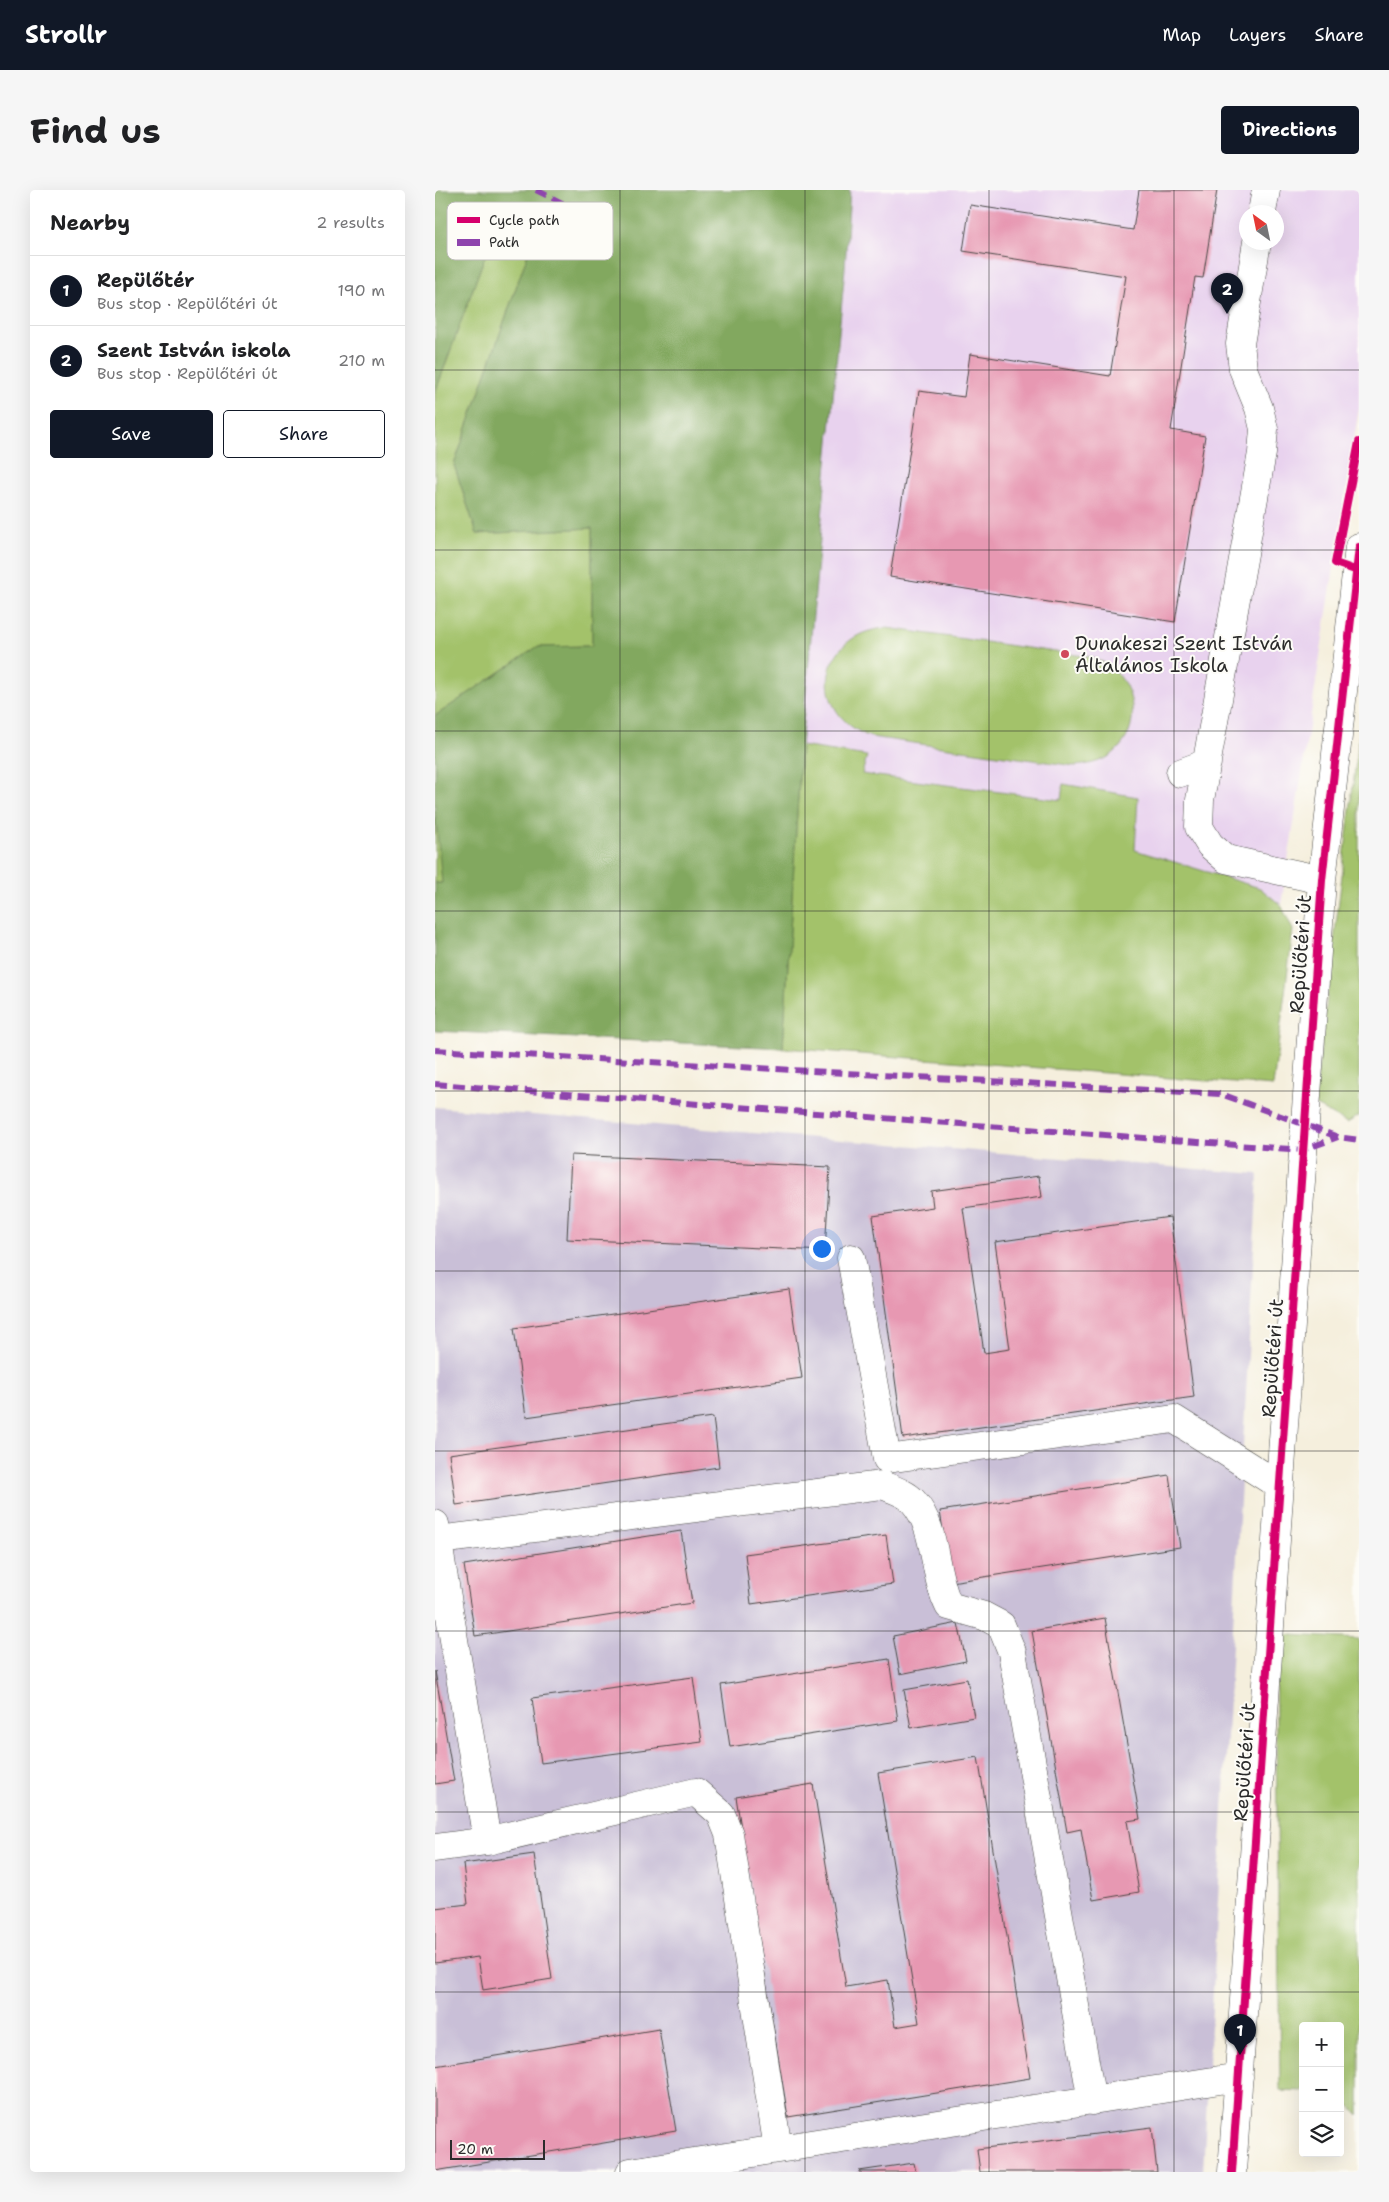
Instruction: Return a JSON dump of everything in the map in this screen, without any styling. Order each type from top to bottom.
[{"type":"street","points":[[1263,205],[1266,190]]},
{"type":"street","points":[[1256,250],[1240,344],[1243,369],[1271,439]]},
{"type":"street","points":[[1245,312],[1258,337]]},
{"type":"street","points":[[1245,451],[1271,439]]},
{"type":"street","points":[[1271,439],[1262,453],[1207,763],[1199,827],[1214,850],[1226,859],[1322,880]]},
{"type":"street","name":"Repülőtéri út","points":[[1232,2172],[1322,880],[1359,547]]},
{"type":"street","points":[[1180,773],[1207,763]]},
{"type":"street","points":[[851,1258],[887,1459],[1174,1419],[1279,1486]]},
{"type":"street","points":[[487,1840],[436,1532],[883,1485],[912,1500],[926,1519],[941,1592],[949,1606],[984,1616],[1001,1625],[1012,1652],[1092,2101]]},
{"type":"street","points":[[435,1848],[487,1840],[696,1792],[721,1814],[729,1834],[778,2149]]},
{"type":"street","points":[[630,2172],[1239,2077]]},
{"type":"shaded area","name":"Dunakeszi Szent István Általános Iskola","points":[[850,190],[1359,190],[1359,408],[1281,905],[1293,930],[1273,1086],[783,1048],[801,746],[845,268]]},
{"type":"shaded area","points":[[435,1107],[1258,1174],[1203,2172],[435,2172]]},
{"type":"green space","points":[[435,190],[850,190],[845,268],[801,746],[783,1048],[435,1031],[435,883],[442,883],[435,810],[435,716],[537,647],[592,646],[592,528],[477,534],[454,465],[526,260],[613,260],[613,202],[447,202],[447,260],[483,260],[435,393]]},
{"type":"green space","points":[[483,260],[526,260],[454,465],[477,534],[592,528],[592,646],[537,647],[435,716],[435,393]]},
{"type":"green space","points":[[887,628],[1091,657],[1108,665],[1118,674],[1126,686],[1131,698],[1132,711],[1127,737],[1119,748],[1108,757],[1100,761],[1075,766],[871,737],[850,726],[836,710],[829,693],[829,675],[834,658],[846,643],[864,633]]},
{"type":"green space","points":[[1359,736],[1359,1116],[1347,1123],[1314,1105]]},
{"type":"green space","points":[[801,746],[867,756],[862,774],[1061,800],[1063,784],[1138,797],[1135,850],[1260,888],[1281,905],[1293,930],[1273,1086],[783,1048]]},
{"type":"green space","points":[[435,810],[443,883],[435,883]]},
{"type":"green space","points":[[1275,1634],[1359,1639],[1359,2116],[1344,2099],[1344,2022],[1299,2022],[1299,2091],[1280,2090]]},
{"type":"building","points":[[1139,190],[1217,190],[1203,278],[1195,277],[1171,430],[1205,436],[1175,622],[890,577],[919,391],[964,397],[970,354],[1110,376],[1126,276],[963,251],[970,205],[1133,230]]},
{"type":"building","points":[[571,1155],[830,1167],[825,1251],[567,1239]]},
{"type":"building","points":[[1039,1176],[1042,1197],[963,1208],[984,1353],[1010,1349],[995,1242],[1170,1217],[1194,1397],[903,1438],[873,1216],[933,1207],[931,1191]]},
{"type":"building","points":[[789,1289],[802,1378],[526,1417],[514,1328]]},
{"type":"building","points":[[713,1417],[719,1467],[456,1505],[449,1454]]},
{"type":"building","points":[[1169,1475],[1180,1547],[951,1582],[940,1511]]},
{"type":"building","points":[[681,1531],[692,1603],[475,1636],[464,1565]]},
{"type":"building","points":[[886,1535],[893,1584],[751,1604],[745,1554]]},
{"type":"building","points":[[1105,1618],[1140,1819],[1127,1821],[1139,1892],[1093,1900],[1081,1829],[1067,1832],[1032,1631]]},
{"type":"building","points":[[958,1623],[966,1661],[900,1674],[893,1636]]},
{"type":"building","points":[[889,1659],[898,1721],[730,1747],[721,1685]]},
{"type":"building","points":[[435,1671],[454,1781],[435,1784]]},
{"type":"building","points":[[693,1677],[702,1742],[541,1763],[532,1698]]},
{"type":"building","points":[[967,1679],[974,1717],[911,1728],[904,1690]]},
{"type":"building","points":[[978,1757],[1030,2078],[788,2117],[736,1797],[813,1784],[846,1987],[888,1980],[895,2027],[919,2023],[878,1773]]},
{"type":"building","points":[[534,1854],[552,1979],[483,1990],[478,1957],[435,1963],[435,1908],[468,1904],[463,1864]]},
{"type":"building","points":[[659,2029],[676,2131],[435,2171],[435,2066]]},
{"type":"building","points":[[1152,2127],[1157,2172],[980,2172],[977,2149]]},
{"type":"building","points":[[914,2163],[916,2172],[859,2172],[859,2171]]},
{"type":"marked path","points":[[536,190],[560,202]]},
{"type":"marked path","points":[[435,1050],[1221,1094],[1338,1137],[1359,1140]]},
{"type":"marked path","points":[[435,1084],[1303,1150],[1338,1137]]},
{"type":"cycle path","points":[[1355,570],[1335,563],[1359,442]]},
{"type":"cycle path","points":[[1232,2172],[1322,880],[1359,547]]},
{"type":"place","name":"Szent István iskola","points":[[1227,314]]},
{"type":"place","name":"Dunakeszi Szent István Általános Iskola","points":[[1065,654]]},
{"type":"place","name":"Repülőtér","points":[[1240,2055]]}]
